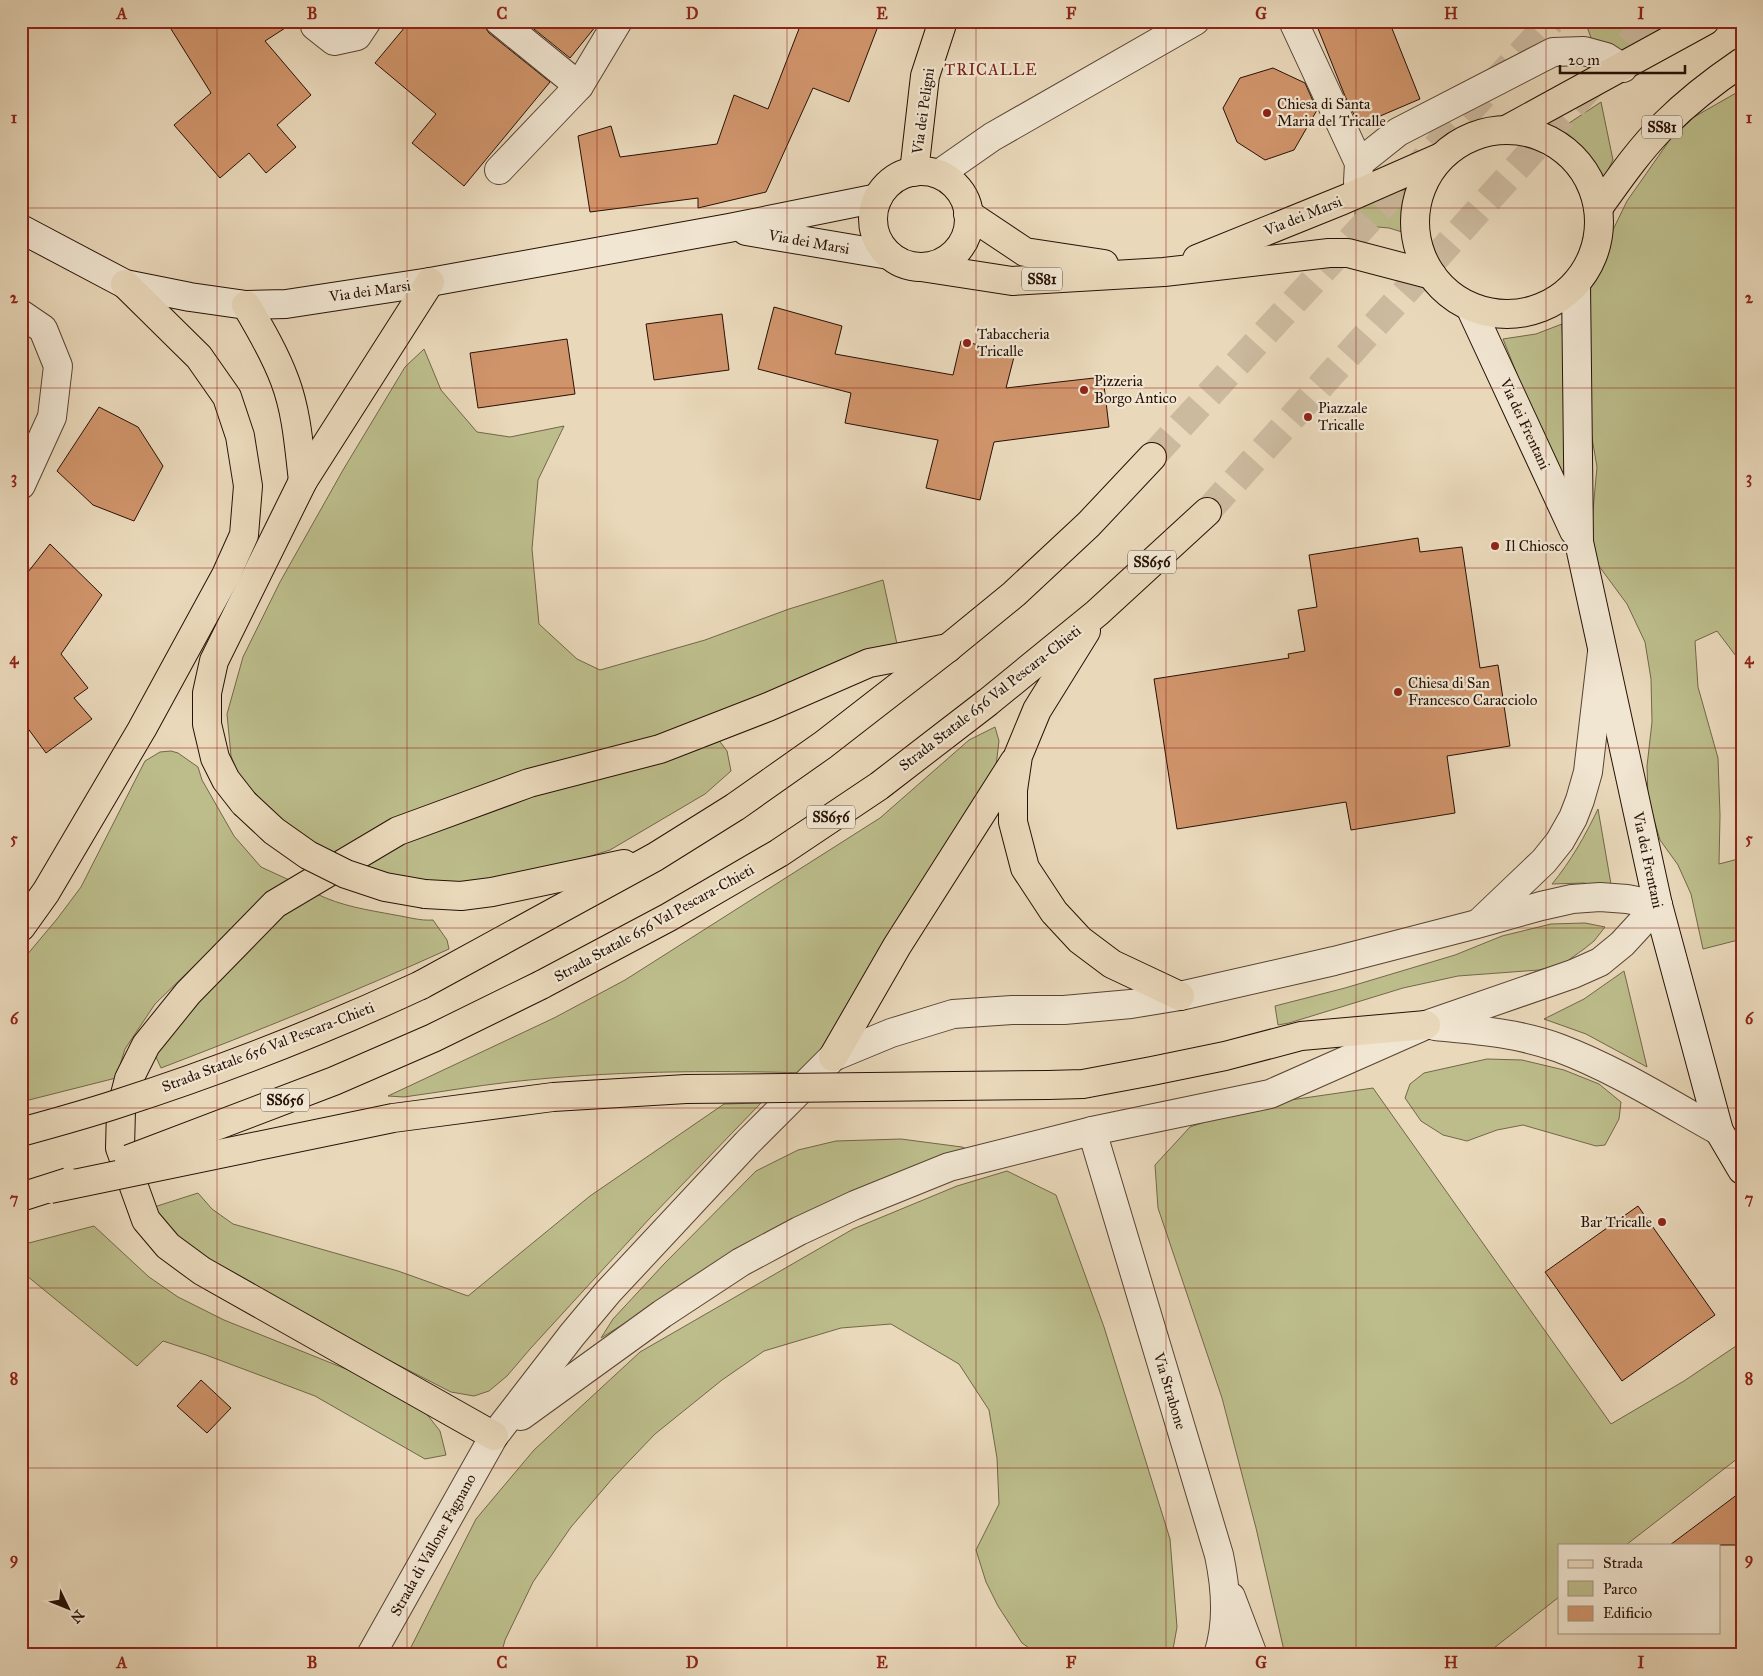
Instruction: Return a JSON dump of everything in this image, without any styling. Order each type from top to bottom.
[{"type":"main road","name":"Via dei Peligni","points":[[926,173],[925,76],[943,21]]},
{"type":"main road","name":"SS81","points":[[1506,130],[1623,68],[1705,21]]},
{"type":"main road","name":"SS81","points":[[1599,207],[1629,165],[1663,126],[1701,91],[1742,62]]},
{"type":"main road","name":"SS81","points":[[1506,130],[1532,132],[1556,143],[1576,160],[1591,182],[1599,207],[1599,234],[1594,252],[1591,261],[1576,284],[1554,302],[1527,312],[1498,314],[1470,307],[1448,294],[1432,275],[1418,246],[1415,214],[1424,184],[1441,157],[1460,142],[1482,133],[1506,130]]},
{"type":"main road","name":"Via dei Marsi","points":[[968,214],[1025,252],[1164,272],[1441,157]]},
{"type":"main road","points":[[926,173],[952,183],[962,194],[968,214],[968,230],[961,244],[950,257],[936,264],[921,267],[899,262],[889,255],[879,243],[874,229],[873,213],[878,198],[887,186],[899,176],[926,173]]},
{"type":"main road","name":"Via dei Marsi","points":[[921,267],[1012,281],[1164,272],[1329,252],[1348,254],[1432,275]]},
{"type":"main road","points":[[430,282],[303,480],[214,660],[206,693],[207,724],[215,758],[226,780],[244,803],[274,832],[308,855],[346,874],[385,887],[425,894],[461,896],[492,892],[655,857]]},
{"type":"main road","points":[[21,927],[46,892],[142,728],[226,575],[244,535],[248,486],[240,436],[227,397],[199,358],[125,284]]},
{"type":"main road","points":[[246,305],[267,341],[286,383],[298,433],[303,480]]},
{"type":"main road","name":"Strada Statale 656 Val Pescara-Chieti","points":[[21,1132],[120,1103],[247,1058],[362,1012],[421,985],[655,857],[735,808],[823,745],[948,648],[1014,594],[1089,524],[1152,458]]},
{"type":"main road","name":"Strada Statale 656 Val Pescara-Chieti","points":[[21,1197],[50,1189],[334,1081],[433,1038],[541,986],[668,917],[770,858],[871,791],[988,702],[1097,613],[1207,512]]},
{"type":"main road","points":[[833,1057],[897,946],[1018,756],[1037,710],[1097,613]]},
{"type":"main road","points":[[494,1436],[202,1272],[168,1246],[146,1220],[120,1148],[121,1110],[129,1079],[146,1045],[188,994],[275,904],[398,831],[529,783],[660,750],[768,707],[869,663],[948,648]]},
{"type":"main road","points":[[1018,756],[1013,790],[1013,822],[1025,868],[1054,912],[1080,940],[1112,964],[1180,996]]},
{"type":"main road","points":[[50,1189],[393,1118],[553,1097],[686,1089],[1048,1086],[1083,1084],[1225,1056],[1301,1036],[1426,1025]]},
{"type":"street","points":[[316,21],[315,26],[334,40],[357,36],[368,21]]},
{"type":"street","points":[[499,21],[578,86]]},
{"type":"street","points":[[499,170],[578,86],[618,21]]},
{"type":"street","points":[[926,173],[1195,21]]},
{"type":"street","points":[[1293,21],[1359,163],[1358,193]]},
{"type":"street","points":[[1359,163],[1398,132],[1553,52],[1584,51],[1606,57],[1623,68]]},
{"type":"street","name":"Via dei Marsi","points":[[21,229],[125,284],[190,297],[246,305],[286,304],[430,282],[730,228],[878,198]]},
{"type":"street","name":"Via dei Marsi","points":[[730,228],[889,255]]},
{"type":"street","name":"Via dei Frentani","points":[[1576,284],[1578,542]]},
{"type":"street","name":"Via dei Frentani","points":[[1470,307],[1578,542],[1658,905],[1719,1131],[1742,1170]]},
{"type":"street","points":[[21,314],[43,329],[58,366],[52,417],[21,485]]},
{"type":"street","points":[[1477,924],[1544,861],[1560,841],[1573,818],[1588,772],[1602,648]]},
{"type":"street","points":[[833,1057],[891,1033],[953,1014],[1012,1010],[1064,1010],[1132,1004],[1180,996],[1334,961],[1572,899],[1627,899],[1658,905]]},
{"type":"street","points":[[494,1436],[662,1314],[741,1262],[799,1231],[855,1205],[949,1167],[1092,1131],[1270,1094],[1426,1025],[1573,974],[1600,962],[1622,944],[1658,905]]},
{"type":"street","points":[[1426,1025],[1493,1031],[1558,1048],[1620,1075],[1719,1131]]},
{"type":"street","name":"Strada di Vallone Fagnano","points":[[371,1655],[494,1436],[572,1335],[608,1292],[747,1143],[833,1057]]},
{"type":"street","name":"Via Strabone","points":[[1092,1131],[1219,1555],[1224,1580],[1226,1609],[1225,1628],[1218,1655]]},
{"type":"street","points":[[1224,1580],[1253,1655]]},
{"type":"green space","points":[[1585,21],[1681,21],[1601,66]]},
{"type":"green space","points":[[1736,93],[1742,93],[1742,664],[1717,631],[1695,641],[1698,687],[1718,758],[1719,864],[1742,858],[1742,939],[1703,949],[1691,894],[1678,865],[1660,840],[1648,799],[1647,766],[1652,722],[1651,679],[1645,642],[1627,604],[1593,558],[1591,532],[1597,467],[1586,403],[1583,332],[1590,277],[1627,201],[1669,141],[1694,117]]},
{"type":"green space","points":[[1601,102],[1613,160],[1603,180],[1567,144],[1551,135]]},
{"type":"green space","points":[[1418,185],[1410,216],[1412,235],[1389,228],[1355,225],[1355,206]]},
{"type":"green space","points":[[1562,324],[1569,498],[1554,467],[1503,339],[1536,334]]},
{"type":"green space","points":[[424,349],[441,390],[477,432],[510,437],[564,426],[538,480],[532,549],[539,624],[577,659],[600,670],[705,640],[789,609],[883,580],[897,644],[343,858],[276,823],[243,786],[231,756],[227,714],[243,657],[280,582],[343,470],[405,367]]},
{"type":"green space","points":[[995,727],[999,741],[996,766],[807,1073],[696,1072],[547,1078],[404,1097],[388,1096],[554,1018],[625,980],[880,818],[969,740]]},
{"type":"green space","points":[[718,739],[727,751],[731,771],[705,794],[610,850],[533,874],[469,886],[400,879],[357,862],[448,820]]},
{"type":"green space","points":[[171,751],[178,753],[198,767],[202,780],[234,836],[261,867],[298,884],[241,926],[193,967],[155,1004],[125,1049],[116,1078],[21,1102],[21,962],[81,887],[145,761],[160,752]]},
{"type":"green space","points":[[1598,809],[1612,890],[1584,883],[1552,884],[1577,848]]},
{"type":"green space","points":[[317,894],[355,907],[414,919],[433,920],[447,940],[449,949],[306,1011],[161,1068],[156,1057],[158,1044],[278,918]]},
{"type":"green space","points":[[1585,923],[1605,927],[1594,941],[1563,964],[1539,970],[1458,976],[1403,988],[1278,1025],[1275,1006],[1345,988],[1455,955],[1502,936],[1551,924]]},
{"type":"green space","points":[[1624,971],[1647,1067],[1586,1034],[1544,1019],[1584,999]]},
{"type":"green space","points":[[1487,1059],[1522,1060],[1564,1070],[1599,1084],[1621,1102],[1619,1119],[1605,1145],[1596,1146],[1523,1125],[1497,1130],[1467,1141],[1443,1135],[1421,1121],[1405,1098],[1410,1084],[1424,1073]]},
{"type":"green space","points":[[1373,1088],[1611,1424],[1684,1381],[1742,1342],[1742,1455],[1627,1544],[1558,1544],[1558,1598],[1485,1655],[1285,1655],[1256,1528],[1222,1398],[1158,1208],[1155,1165],[1190,1127],[1256,1105]]},
{"type":"green space","points":[[761,1103],[650,1218],[507,1376],[489,1391],[474,1396],[451,1392],[295,1312],[188,1254],[151,1208],[198,1193],[212,1209],[233,1224],[398,1271],[468,1296],[590,1196],[724,1104]]},
{"type":"green space","points":[[901,1139],[962,1147],[974,1152],[699,1277],[601,1338],[613,1319],[664,1264],[756,1171],[798,1150],[836,1141]]},
{"type":"green space","points":[[1007,1171],[1056,1195],[1104,1327],[1170,1539],[1177,1627],[1172,1655],[1039,1655],[1022,1643],[998,1606],[986,1582],[976,1550],[999,1504],[997,1458],[989,1410],[959,1364],[891,1324],[841,1328],[764,1351],[722,1380],[655,1434],[612,1479],[571,1527],[533,1582],[505,1640],[501,1655],[407,1655],[476,1519],[534,1450],[640,1352],[853,1229],[957,1186]]},
{"type":"green space","points":[[94,1226],[149,1277],[178,1297],[224,1320],[356,1373],[422,1408],[440,1431],[446,1455],[425,1459],[315,1396],[163,1341],[137,1366],[21,1271],[21,1245]]},
{"type":"building","points":[[166,21],[296,21],[265,41],[311,95],[277,125],[296,147],[266,173],[249,153],[220,178],[174,125],[211,93]]},
{"type":"building","points":[[410,21],[484,21],[489,33],[550,82],[464,186],[412,143],[436,114],[375,63]]},
{"type":"building","points":[[524,21],[600,21],[570,58]]},
{"type":"building","points":[[802,21],[880,21],[849,102],[813,88],[766,192],[698,208],[698,198],[590,212],[578,136],[611,126],[620,157],[717,144],[734,95],[768,109]]},
{"type":"building","points":[[1315,21],[1389,21],[1420,99],[1359,125],[1345,96]]},
{"type":"building","name":"Chiesa di Santa Maria del Tricalle","points":[[1273,68],[1305,83],[1317,110],[1294,150],[1265,160],[1237,142],[1223,108],[1240,78]]},
{"type":"building","points":[[774,307],[842,326],[835,354],[953,375],[961,341],[1015,353],[1006,388],[1103,377],[1109,427],[994,442],[980,500],[926,488],[938,440],[845,423],[851,393],[758,369]]},
{"type":"building","points":[[722,314],[729,370],[654,380],[646,324]]},
{"type":"building","points":[[567,339],[575,394],[478,408],[470,353]]},
{"type":"building","points":[[99,407],[138,427],[163,466],[134,521],[93,505],[57,471]]},
{"type":"building","name":"Chiesa di San Francesco Caracciolo","points":[[1418,538],[1420,552],[1462,547],[1480,668],[1498,665],[1510,746],[1447,756],[1455,813],[1351,830],[1346,802],[1177,829],[1154,679],[1289,658],[1288,654],[1305,651],[1298,610],[1317,607],[1309,555]]},
{"type":"building","points":[[50,544],[102,595],[61,654],[88,688],[74,698],[92,719],[46,753],[21,719],[21,581]]},
{"type":"building","points":[[1638,1206],[1715,1315],[1622,1381],[1545,1272]]},
{"type":"building","points":[[201,1380],[231,1408],[207,1433],[177,1406]]},
{"type":"building","points":[[1742,1491],[1742,1545],[1671,1544]]},
{"type":"tunnel","points":[[1152,457],[1551,21]]},
{"type":"tunnel","points":[[1207,512],[1649,21]]},
{"type":"place","name":"Chiesa di Santa Maria del Tricalle","points":[[1267,113]]},
{"type":"place","name":"Tabaccheria Tricalle","points":[[967,343]]},
{"type":"place","name":"Pizzeria Borgo Antico","points":[[1084,390]]},
{"type":"place","name":"Piazzale Tricalle","points":[[1308,417]]},
{"type":"place","name":"Il Chiosco","points":[[1495,546]]},
{"type":"place","name":"Chiesa di San Francesco Caracciolo","points":[[1398,692]]},
{"type":"place","name":"Bar Tricalle","points":[[1662,1222]]},
{"type":"district","name":"TRICALLE","points":[[991,69]]}]
